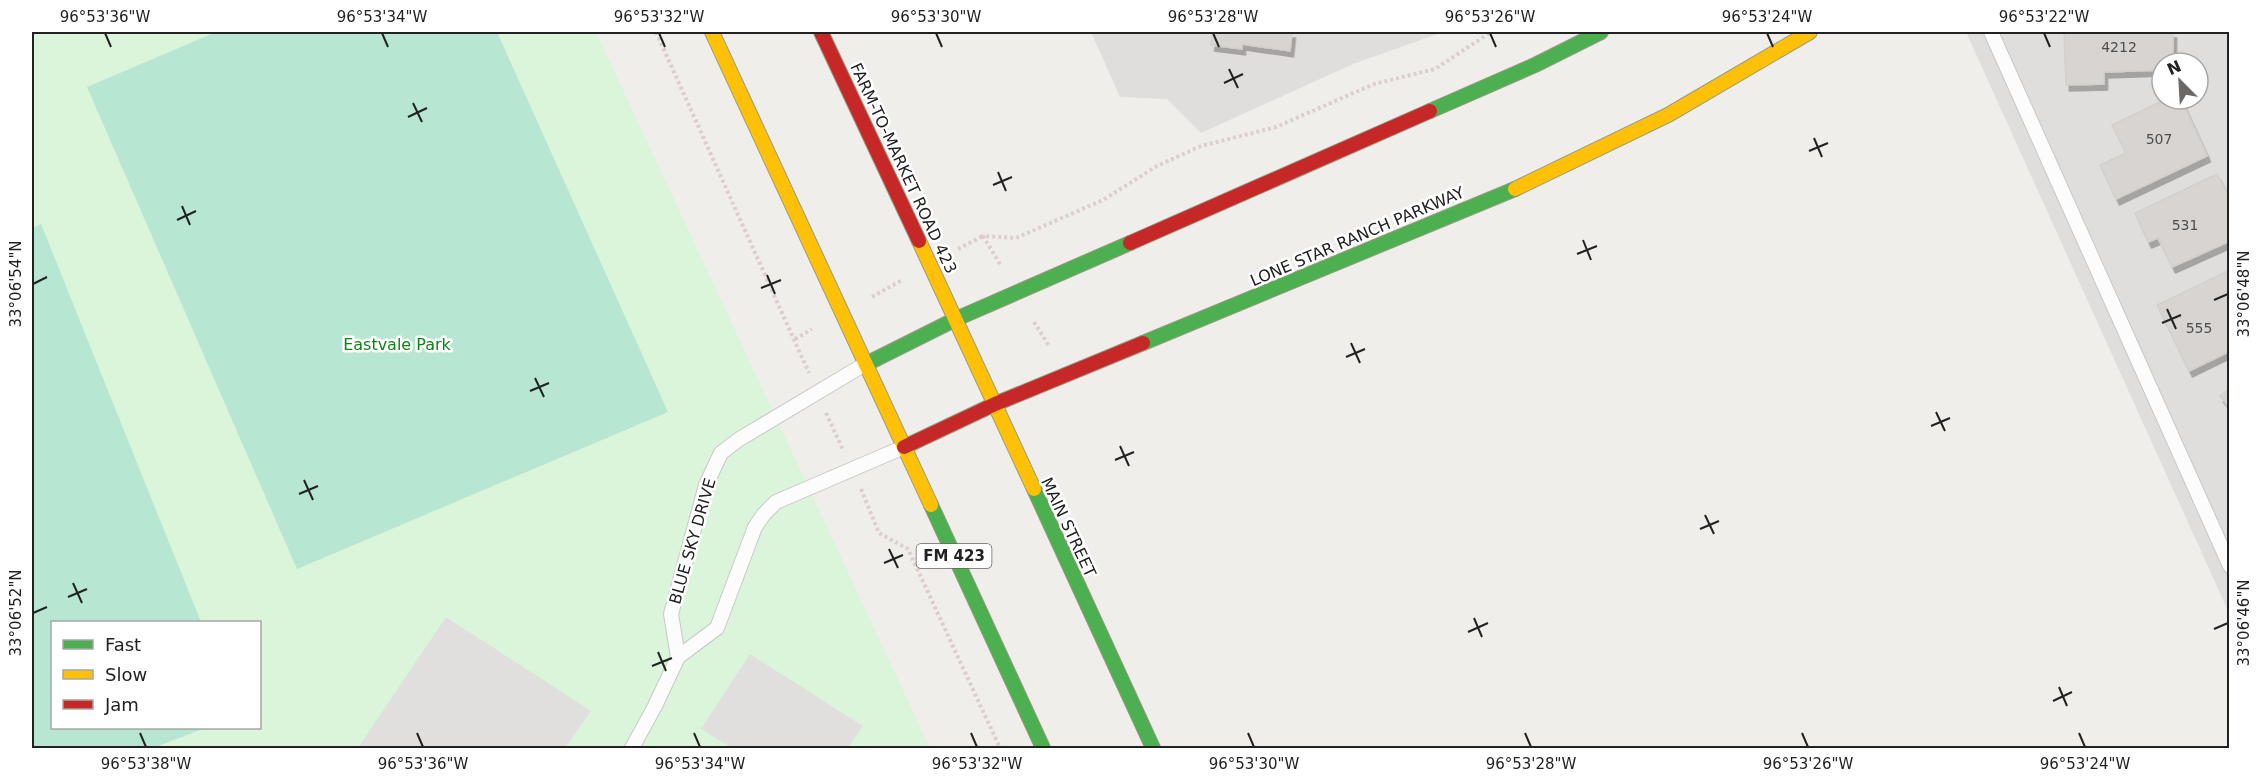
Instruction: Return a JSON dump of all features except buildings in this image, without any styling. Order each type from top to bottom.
[{"type":"main road","name":"FM 423","points":[[712,32],[1042,748]]},
{"type":"main road","name":"FARM-TO-MARKET ROAD 423","points":[[821,32],[956,319]]},
{"type":"main road","points":[[866,364],[956,319],[1535,65],[1602,32]]},
{"type":"main road","name":"LONE STAR RANCH PARKWAY","points":[[904,447],[995,404],[1558,170],[1734,79],[1810,32]]},
{"type":"main road","name":"MAIN STREET","points":[[956,319],[1153,748]]},
{"type":"lane","points":[[1991,32],[2229,566]]},
{"type":"lane","name":"BLUE SKY DRIVE","points":[[678,657],[671,614],[706,485],[721,453],[738,440],[866,364]]},
{"type":"lane","points":[[632,748],[678,657],[717,628],[743,555],[755,527],[764,514],[777,502],[904,447]]},
{"type":"path","points":[[795,339],[983,236]]},
{"type":"shaded area","points":[[1091,32],[1443,32],[1353,64],[1201,133],[1167,99],[1120,97]]},
{"type":"shaded area","points":[[1966,32],[2229,32],[2229,613]]},
{"type":"shaded area","points":[[446,617],[591,711],[565,748],[358,748]]},
{"type":"shaded area","points":[[750,654],[863,726],[848,748],[732,748],[701,729]]},
{"type":"green space","name":"Eastvale Park","points":[[32,32],[596,32],[930,748],[32,748]]},
{"type":"green space","points":[[216,32],[497,32],[668,412],[297,569],[87,87]]},
{"type":"green space","points":[[41,224],[201,621],[51,621],[51,729],[202,729],[153,748],[32,748],[32,228]]},
{"type":"traffic: fast","points":[[1430,111],[1535,65],[1601,32]]},
{"type":"traffic: fast","points":[[1143,343],[1515,189]]},
{"type":"traffic: fast","points":[[866,364],[956,319],[1130,243]]},
{"type":"traffic: fast","points":[[1034,489],[1153,748]]},
{"type":"traffic: fast","points":[[931,505],[1043,748]]},
{"type":"traffic: slow","points":[[712,32],[931,505]]},
{"type":"traffic: slow","points":[[1515,189],[1668,115],[1810,32]]},
{"type":"traffic: slow","points":[[919,241],[1034,489]]},
{"type":"traffic: jam","points":[[821,32],[919,241]]},
{"type":"traffic: jam","points":[[1130,243],[1430,111]]},
{"type":"traffic: jam","points":[[904,447],[995,404],[1143,343]]}]
